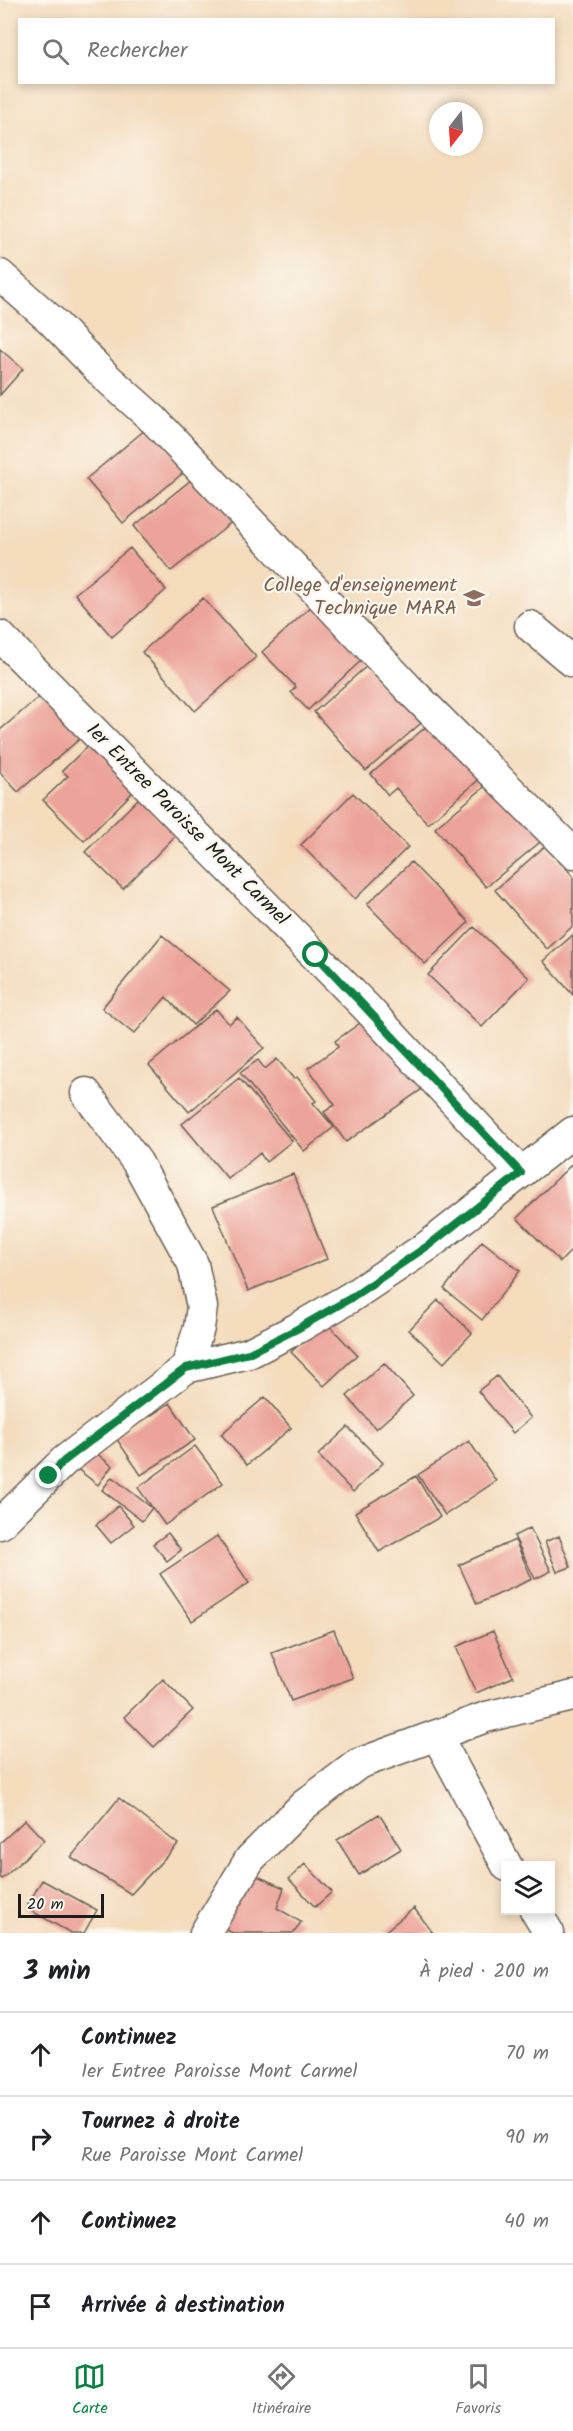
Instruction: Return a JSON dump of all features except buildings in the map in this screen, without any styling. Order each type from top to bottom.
[{"type":"street","points":[[0,275],[52,321],[105,376],[154,420],[408,688],[573,853]]},
{"type":"street","points":[[530,626],[573,662]]},
{"type":"street","name":"1er Entree Paroisse Mont Carmel","points":[[0,636],[366,1006],[521,1173]]},
{"type":"street","points":[[86,1093],[137,1162],[193,1264],[202,1307],[194,1346],[186,1368]]},
{"type":"street","points":[[1,1523],[64,1461],[186,1368],[249,1353],[351,1298],[429,1245],[573,1132]]},
{"type":"street","points":[[205,1933],[250,1859],[304,1805],[358,1764],[486,1717],[573,1696]]},
{"type":"street","points":[[437,1736],[504,1861]]},
{"type":"street","points":[[538,1915],[549,1933]]},
{"type":"place","name":"College d'enseignement Technique MARA","points":[[474,598]]},
{"type":"route","points":[[49,1476],[64,1461],[186,1368],[249,1353],[351,1298],[429,1245],[521,1173],[316,955]]}]
